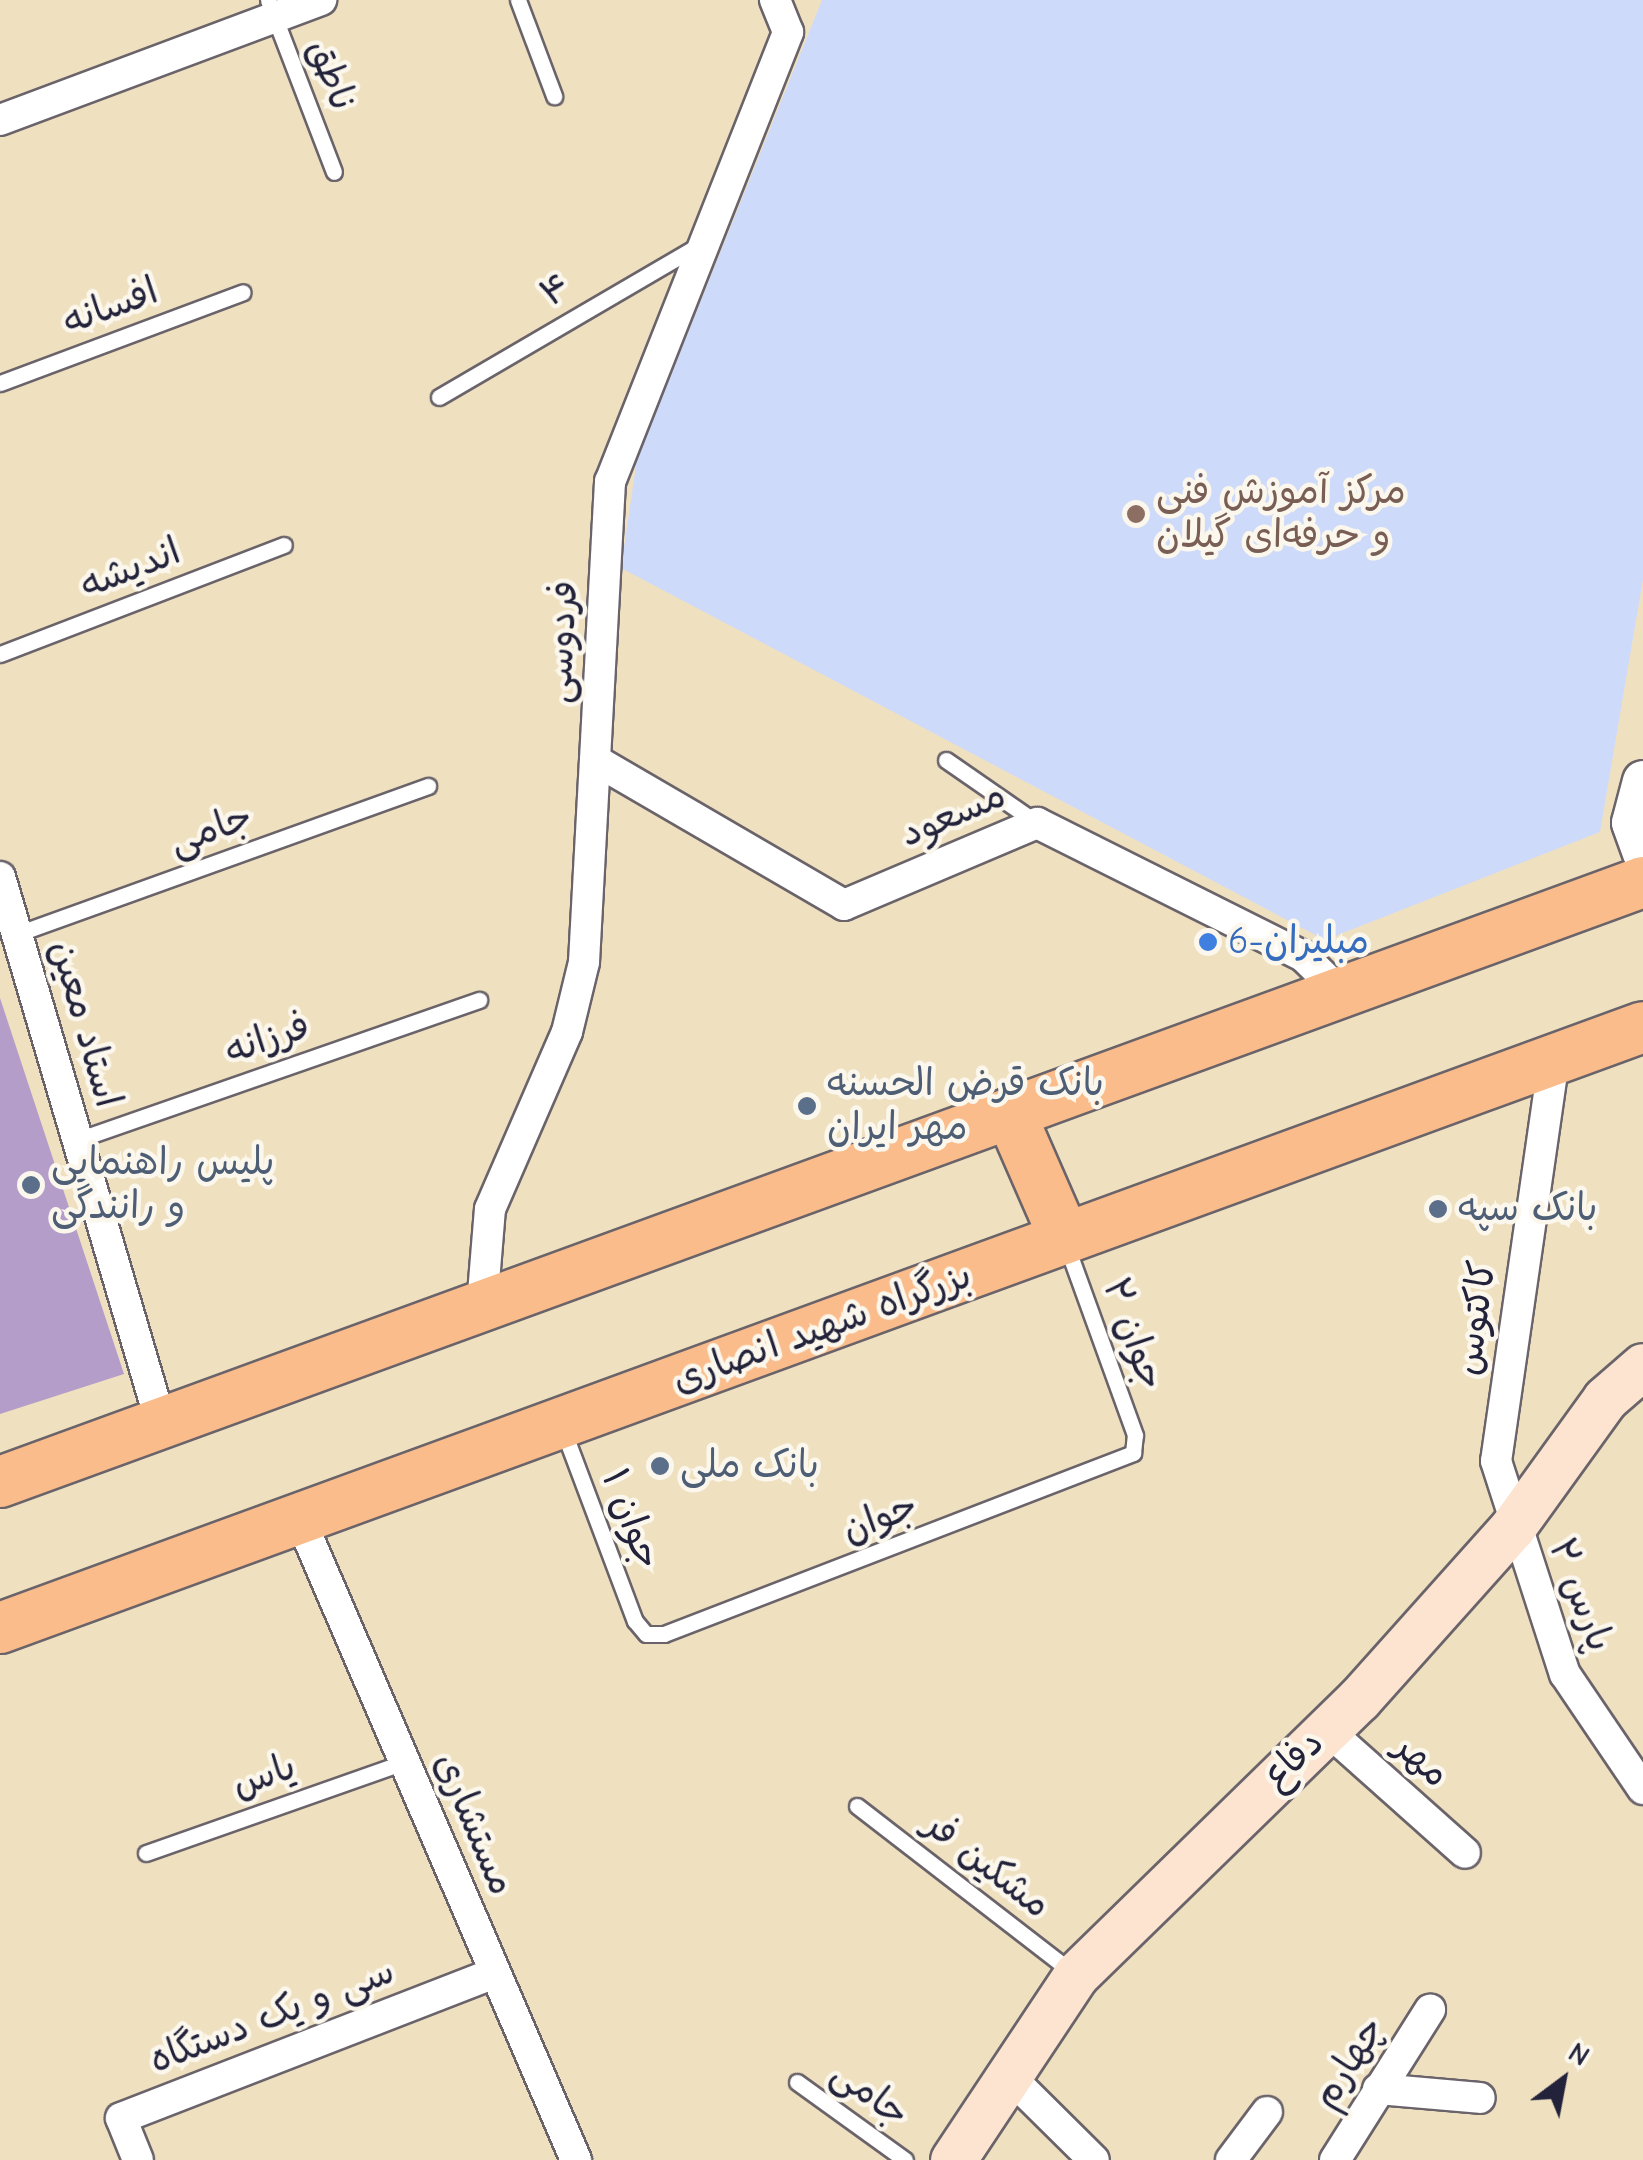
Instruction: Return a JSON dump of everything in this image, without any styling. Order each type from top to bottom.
[{"type":"main road","points":[[0,1482],[1643,882]]},
{"type":"main road","name":"بزرگراه شهید انصاری","points":[[0,1628],[1643,1026]]},
{"type":"main road","points":[[1010,1112],[1065,1238]]},
{"type":"main road","name":"دفاع","points":[[953,2160],[1076,1975],[1326,1729],[1512,1528],[1605,1399],[1643,1366]]},
{"type":"street","points":[[0,120],[272,9],[321,0]]},
{"type":"street","name":"فردوسی","points":[[482,1306],[490,1209],[567,1032],[584,962],[610,482],[788,32],[776,0]]},
{"type":"street","name":"مسعود","points":[[596,760],[844,905],[1036,823],[1303,956],[1340,992]]},
{"type":"street","points":[[1643,781],[1632,823],[1643,854]]},
{"type":"street","name":"استاد معین","points":[[0,878],[161,1423]]},
{"type":"street","name":"کاکتوس","points":[[1512,1528],[1496,1460],[1554,1059]]},
{"type":"street","name":"مستشاری","points":[[300,1519],[576,2160]]},
{"type":"street","name":"پارس ۲","points":[[1512,1528],[1565,1674],[1643,1790]]},
{"type":"street","name":"مهر","points":[[1326,1729],[1465,1854]]},
{"type":"street","name":"سی و یک دستگاه","points":[[138,2160],[121,2118],[495,1973]]},
{"type":"street","name":"چهارم","points":[[1335,2160],[1430,2010]]},
{"type":"street","points":[[1007,2074],[1082,2155]]},
{"type":"street","points":[[1378,2089],[1480,2098]]},
{"type":"street","points":[[1231,2160],[1267,2112]]},
{"type":"lane","points":[[518,0],[554,96]]},
{"type":"lane","name":"ناطق","points":[[272,9],[334,172]]},
{"type":"lane","name":"۴","points":[[439,397],[706,242]]},
{"type":"lane","name":"افسانه","points":[[0,383],[242,292]]},
{"type":"lane","name":"اندیشه","points":[[0,654],[284,545]]},
{"type":"lane","points":[[946,760],[1036,823]]},
{"type":"lane","name":"جامی","points":[[17,934],[428,786]]},
{"type":"lane","name":"فرزانه","points":[[77,1140],[479,1000]]},
{"type":"lane","name":"جوان ۲","points":[[1065,1238],[1134,1435],[1133,1453]]},
{"type":"lane","name":"جوان ۱","points":[[561,1423],[646,1634]]},
{"type":"lane","name":"جوان","points":[[646,1634],[1133,1453]]},
{"type":"lane","name":"یاس","points":[[146,1852],[404,1762]]},
{"type":"lane","name":"مشکین فر","points":[[857,1806],[1076,1975]]},
{"type":"lane","name":"جامی","points":[[797,2082],[905,2160]]},
{"type":"shaded area","name":"مرکز آموزش فنی و حرفه‌ای گیلان","points":[[822,0],[1643,0],[1643,579],[1600,832],[1325,940],[621,568],[637,459]]},
{"type":"building","name":"پلیس راهنمایی و رانندگی","points":[[0,998],[124,1374],[0,1414]]},
{"type":"place","name":"مرکز آموزش فنی و حرفه‌ای گیلان","points":[[1136,514]]},
{"type":"place","name":"مبلیران-6","points":[[1208,942]]},
{"type":"place","name":"بانک قرض الحسنه مهر ایران","points":[[807,1106]]},
{"type":"place","name":"پلیس راهنمایی و رانندگی","points":[[31,1185]]},
{"type":"place","name":"بانک سپه","points":[[1438,1209]]},
{"type":"place","name":"بانک ملی","points":[[660,1466]]}]
